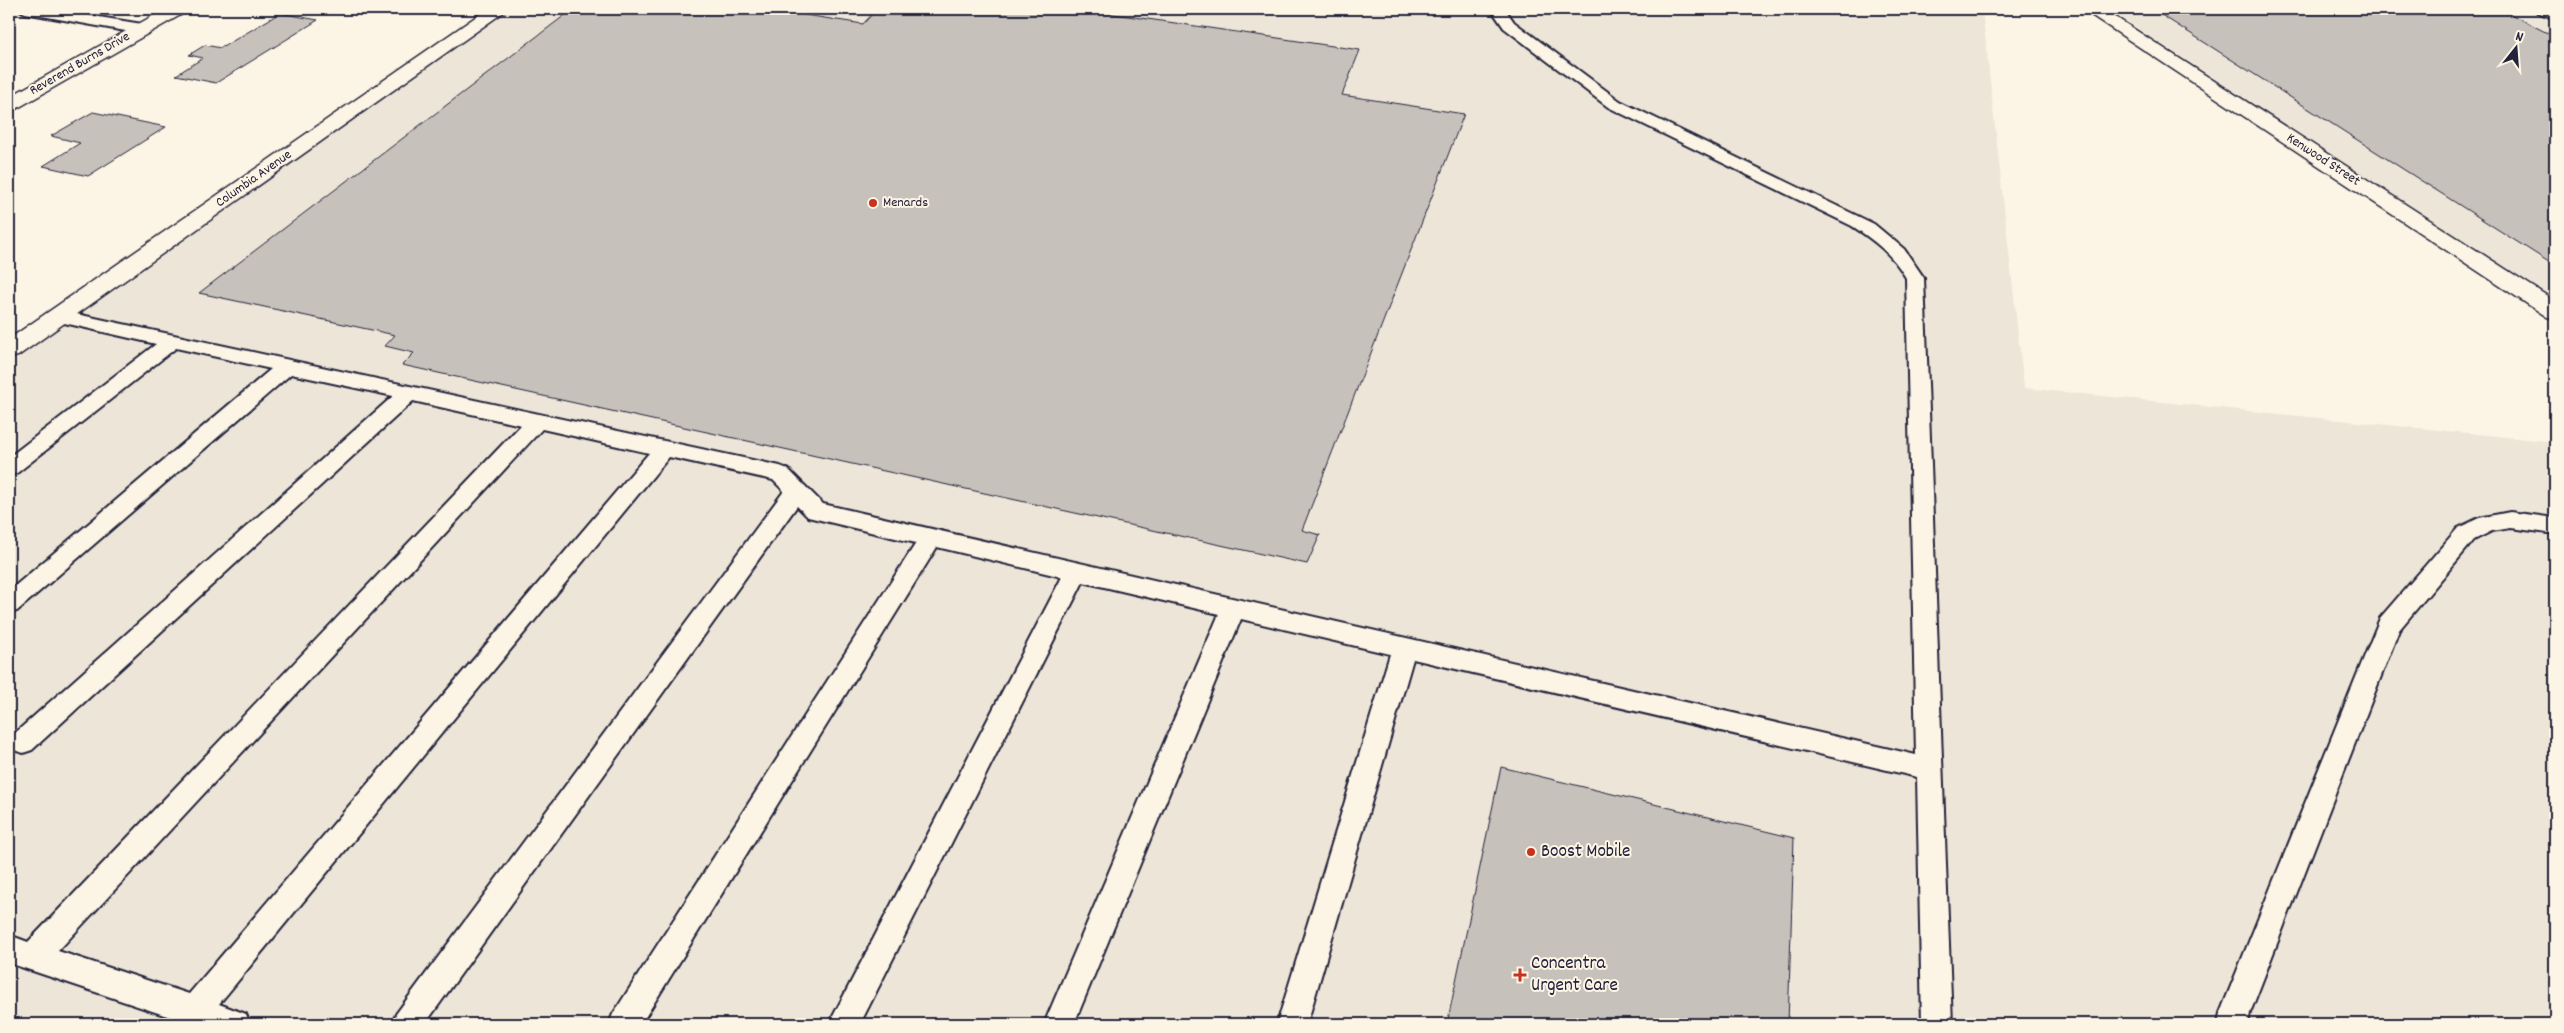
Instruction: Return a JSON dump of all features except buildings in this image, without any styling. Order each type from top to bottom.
[{"type":"street","name":"Reverend Burns Drive","points":[[9,105],[178,9]]},
{"type":"street","name":"Columbia Avenue","points":[[9,350],[499,9]]},
{"type":"street","name":"Kenwood Street","points":[[2091,9],[2555,312]]},
{"type":"lane","points":[[25,9],[142,29]]},
{"type":"lane","points":[[1498,9],[1508,24],[1614,104],[1858,222],[1894,248],[1908,263],[1915,278],[1937,1024]]},
{"type":"lane","points":[[2542,9],[2555,15]]},
{"type":"lane","points":[[58,316],[780,474],[816,511],[1930,769]]},
{"type":"lane","points":[[9,468],[172,341]]},
{"type":"lane","points":[[9,604],[287,366]]},
{"type":"lane","points":[[14,745],[409,393]]},
{"type":"lane","points":[[235,1024],[21,953],[537,421]]},
{"type":"lane","points":[[194,1011],[664,449]]},
{"type":"lane","points":[[407,1024],[796,491]]},
{"type":"lane","points":[[2233,1024],[2235,1013],[2389,625],[2466,534],[2488,524],[2510,520],[2555,526]]},
{"type":"lane","points":[[624,1024],[931,538]]},
{"type":"lane","points":[[844,1024],[1077,571]]},
{"type":"lane","points":[[1060,1024],[1232,608]]},
{"type":"lane","points":[[1292,1024],[1404,647]]},
{"type":"shaded area","points":[[509,9],[1982,9],[2024,388],[2555,442],[2555,1024],[9,1024],[9,360]]},
{"type":"shaded area","points":[[2108,9],[2555,9],[2555,300]]},
{"type":"place","name":"Menards","points":[[873,203]]},
{"type":"place","name":"Boost Mobile","points":[[1531,852]]},
{"type":"place","name":"Concentra Urgent Care","points":[[1520,975]]}]
